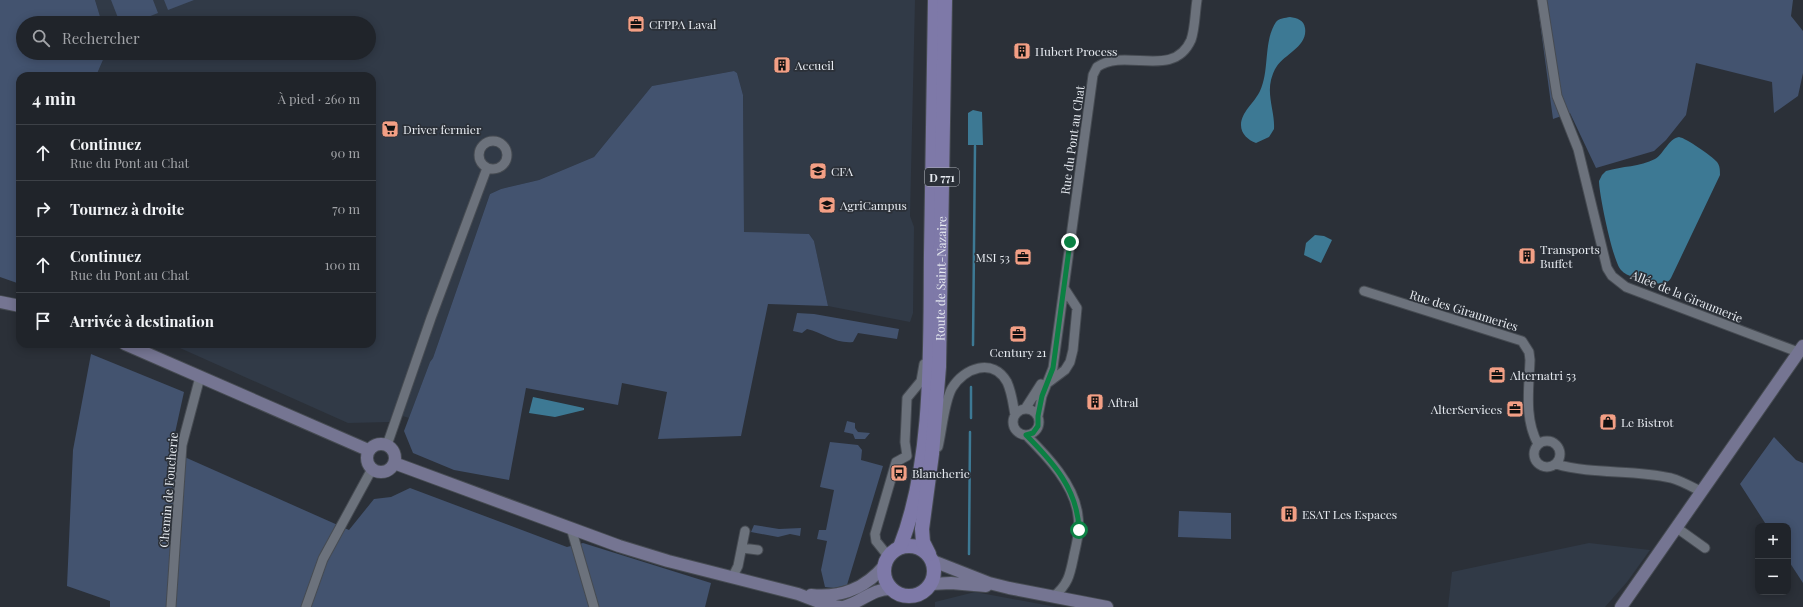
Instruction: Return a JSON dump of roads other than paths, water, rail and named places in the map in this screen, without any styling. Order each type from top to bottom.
[{"type":"main road","name":"Route de Saint-Nazaire","points":[[900,547],[908,525],[921,465],[927,396],[930,321],[935,0]]},
{"type":"main road","name":"Route de Saint-Nazaire","points":[[931,557],[923,542],[922,529],[927,498],[939,367],[945,0]]},
{"type":"main road","points":[[915,546],[931,557],[935,576],[919,600],[906,596],[897,597],[885,579],[886,560],[900,547],[915,546]]},
{"type":"street","name":"Rue du Pont au Chat","points":[[1054,360],[1093,75],[1097,67],[1111,61],[1167,60],[1177,58],[1184,51],[1191,38],[1197,0]]},
{"type":"street","name":"Allée de la Giraumerie","points":[[1542,0],[1557,96],[1578,149],[1607,268],[1612,276],[1626,287],[1800,349]]},
{"type":"street","points":[[387,445],[431,318],[487,168]]},
{"type":"street","points":[[1049,382],[1065,370],[1070,362],[1072,350],[1077,308],[1064,288]]},
{"type":"street","name":"Rue des Giraumeries","points":[[1364,291],[1522,341],[1529,352],[1529,421],[1532,434],[1538,444],[1534,451],[1534,459],[1540,466],[1548,467],[1556,464],[1575,470],[1635,473],[1671,478],[1702,492]]},
{"type":"street","points":[[0,302],[16,305]]},
{"type":"street","points":[[921,465],[907,456],[905,442],[907,398],[921,381],[930,321]]},
{"type":"street","points":[[134,348],[368,450]]},
{"type":"street","points":[[1622,607],[1800,349]]},
{"type":"street","points":[[1026,435],[1035,431],[1039,422],[1038,416],[1042,396],[1049,382],[1054,360]]},
{"type":"street","points":[[1015,415],[1024,409],[1037,393],[1054,360]]},
{"type":"street","points":[[927,498],[951,389],[960,377],[971,370],[982,368],[992,369],[1006,381],[1010,391],[1015,415],[1014,426],[1017,432],[1026,435],[1064,481],[1071,493],[1078,511],[1079,530],[1071,572],[1068,582],[1053,596]]},
{"type":"street","name":"Chemin de Foucherie","points":[[171,607],[182,445],[200,377]]},
{"type":"street","points":[[1024,409],[1035,413],[1038,416]]},
{"type":"street","points":[[1538,444],[1546,441],[1554,443],[1559,449],[1560,457],[1556,464]]},
{"type":"street","points":[[372,469],[366,458],[368,450],[375,444],[387,445],[393,451],[394,463]]},
{"type":"street","points":[[848,606],[863,590],[866,583],[886,560],[876,541],[875,534],[896,462],[907,456]]},
{"type":"street","points":[[372,469],[384,471],[394,463]]},
{"type":"street","points":[[394,463],[668,562],[798,594],[827,605],[848,606],[874,591],[897,597]]},
{"type":"street","points":[[306,607],[323,559],[372,469]]},
{"type":"street","points":[[572,528],[594,607]]},
{"type":"street","points":[[1677,528],[1705,548]]},
{"type":"street","points":[[732,578],[738,566],[745,531]]},
{"type":"street","points":[[742,548],[758,550]]},
{"type":"street","points":[[931,557],[989,583],[1107,607]]},
{"type":"street","points":[[798,594],[834,596],[845,594],[866,583]]},
{"type":"street","points":[[931,584],[952,583],[1009,588]]},
{"type":"waterway","points":[[973,345],[975,146]]},
{"type":"waterway","points":[[971,387],[971,418]]},
{"type":"waterway","points":[[969,554],[970,432]]},
{"type":"place","name":"CFPPA Laval","points":[[636,24]]},
{"type":"place","name":"Hubert Process","points":[[1022,51]]},
{"type":"place","name":"Accueil","points":[[782,65]]},
{"type":"place","name":"Driver fermier","points":[[390,129]]},
{"type":"place","name":"CFA","points":[[818,171]]},
{"type":"place","name":"AgriCampus","points":[[827,205]]},
{"type":"place","name":"Transports Buffet","points":[[1527,256]]},
{"type":"place","name":"MSI 53","points":[[1023,257]]},
{"type":"place","name":"Century 21","points":[[1018,334]]},
{"type":"place","name":"Alternatri 53","points":[[1497,375]]},
{"type":"place","name":"Aftral","points":[[1095,402]]},
{"type":"place","name":"AlterServices","points":[[1515,409]]},
{"type":"place","name":"Le Bistrot","points":[[1608,422]]},
{"type":"place","name":"Blancherie","points":[[899,473]]},
{"type":"place","name":"ESAT Les Espaces","points":[[1289,514]]}]
